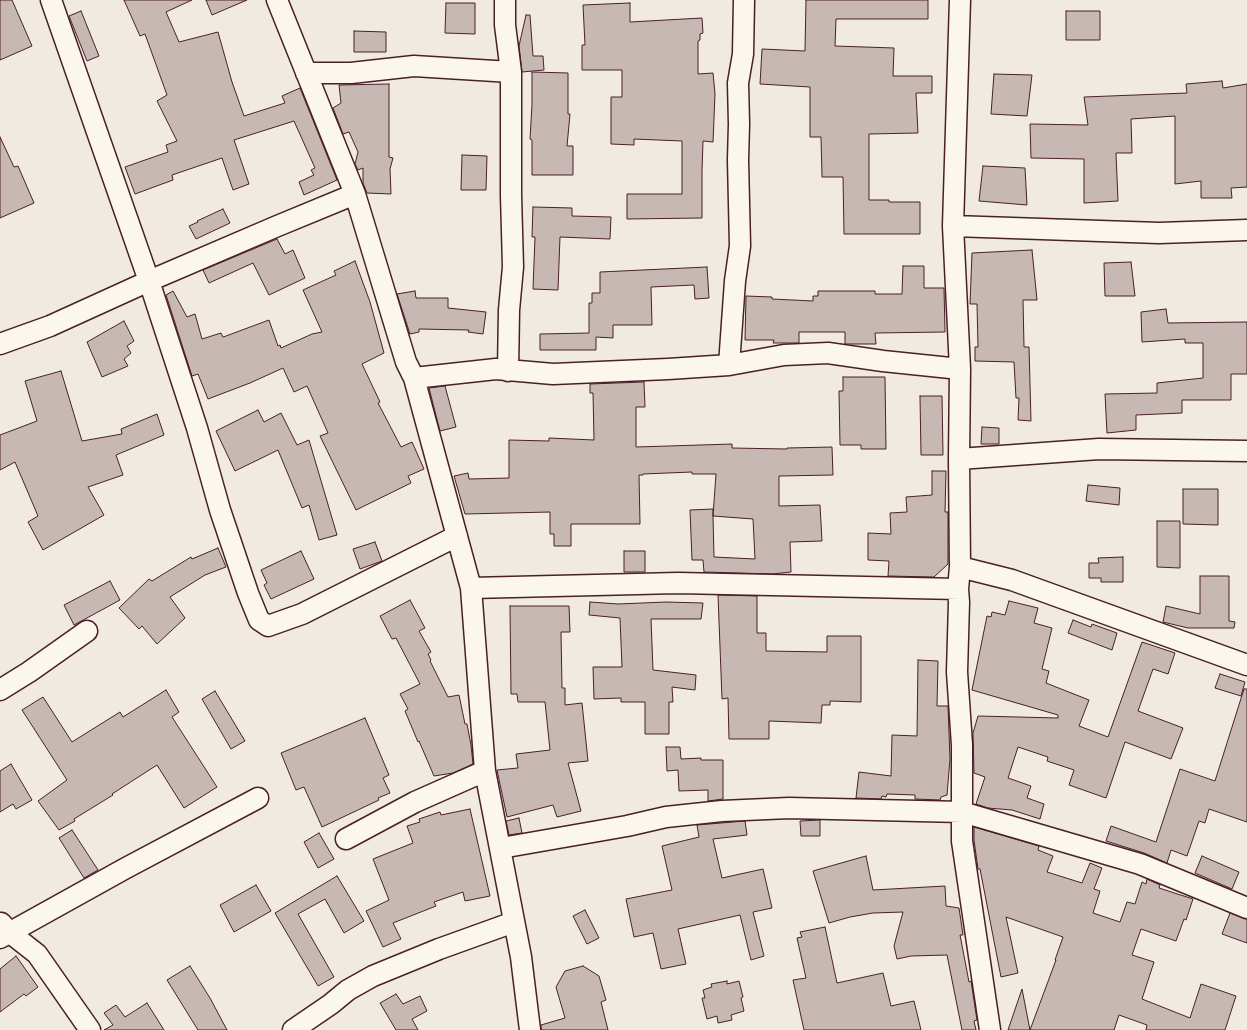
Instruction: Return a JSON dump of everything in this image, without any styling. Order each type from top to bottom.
[{"type":"street","points":[[51,0],[149,281],[197,428],[220,510],[248,593],[259,620],[268,626],[302,614],[458,536]]},
{"type":"street","points":[[277,0],[355,194],[406,362],[414,378],[458,536],[470,588],[485,771],[521,957],[530,1030]]},
{"type":"street","points":[[505,0],[505,25],[511,72],[511,195],[513,267],[508,371]]},
{"type":"street","points":[[729,364],[735,281],[740,246],[738,83],[743,54],[744,0]]},
{"type":"street","points":[[960,0],[953,226],[960,369],[960,567],[958,589],[957,672],[962,745],[962,841],[990,1030]]},
{"type":"street","points":[[306,73],[351,73],[414,66],[511,72]]},
{"type":"street","points":[[0,344],[50,326],[149,281],[355,194]]},
{"type":"street","points":[[953,226],[1158,233],[1247,230]]},
{"type":"street","points":[[414,378],[496,369],[554,374],[668,369],[729,364],[784,355],[828,353],[883,361],[960,369]]},
{"type":"street","points":[[959,459],[1099,449],[1247,451]]},
{"type":"street","points":[[960,567],[1012,580],[1247,665]]},
{"type":"street","points":[[470,588],[678,583],[958,589]]},
{"type":"street","points":[[0,690],[29,672],[87,631]]},
{"type":"street","points":[[346,839],[415,802],[485,771]]},
{"type":"street","points":[[90,1030],[37,954],[3,930],[119,872],[258,798]]},
{"type":"street","points":[[500,848],[627,826],[666,817],[722,811],[789,808],[962,812],[1140,864],[1247,908]]},
{"type":"street","points":[[293,1030],[348,990],[373,976],[439,949],[514,922]]},
{"type":"building","points":[[0,0],[12,0],[32,46],[0,60]]},
{"type":"building","points":[[124,0],[192,0],[166,12],[179,42],[218,32],[232,82],[244,116],[285,103],[282,96],[300,88],[337,180],[304,195],[299,182],[314,175],[311,170],[315,168],[294,121],[234,140],[249,184],[233,190],[222,158],[172,175],[173,180],[135,194],[125,167],[168,152],[166,145],[177,141],[157,101],[167,95],[145,34],[140,36]]},
{"type":"building","points":[[206,0],[247,0],[212,15]]},
{"type":"building","points":[[806,0],[928,0],[928,19],[836,19],[835,46],[894,48],[893,76],[932,76],[932,93],[916,93],[918,133],[869,134],[869,200],[889,200],[889,202],[920,202],[920,234],[844,234],[843,177],[822,177],[821,137],[810,137],[810,87],[760,84],[762,49],[805,51]]},
{"type":"building","points":[[446,3],[475,3],[475,34],[445,33]]},
{"type":"building","points":[[630,3],[630,22],[702,18],[703,33],[700,34],[700,40],[698,41],[698,74],[713,73],[715,94],[713,142],[703,141],[702,218],[627,219],[627,194],[682,194],[682,141],[634,139],[634,145],[611,144],[611,97],[622,97],[622,70],[582,70],[582,45],[585,45],[583,5]]},
{"type":"building","points":[[81,11],[99,56],[87,61],[69,16]]},
{"type":"building","points":[[1066,11],[1100,11],[1100,40],[1066,40]]},
{"type":"building","points":[[526,15],[530,15],[533,56],[543,56],[544,70],[522,72],[519,46]]},
{"type":"building","points":[[354,31],[386,32],[386,52],[354,52]]},
{"type":"building","points":[[532,72],[568,73],[568,114],[570,114],[567,146],[573,146],[573,175],[532,175],[532,140],[530,139]]},
{"type":"building","points":[[994,74],[1032,75],[1027,116],[991,114]]},
{"type":"building","points":[[1222,81],[1223,88],[1247,84],[1247,187],[1231,188],[1232,198],[1201,198],[1201,181],[1175,184],[1175,116],[1131,119],[1132,153],[1116,153],[1118,201],[1084,203],[1084,159],[1031,158],[1030,124],[1088,125],[1084,97],[1187,93],[1186,84]]},
{"type":"building","points":[[389,84],[389,157],[393,158],[390,169],[391,194],[367,193],[363,183],[363,168],[358,170],[355,164],[358,152],[349,132],[343,134],[333,108],[341,103],[339,85]]},
{"type":"building","points":[[0,137],[14,167],[18,166],[34,203],[0,218]]},
{"type":"building","points":[[462,155],[487,156],[486,190],[461,190]]},
{"type":"building","points":[[983,166],[1025,168],[1027,205],[979,201]]},
{"type":"building","points":[[533,207],[572,208],[572,216],[611,217],[610,239],[560,237],[558,290],[533,289],[535,237],[532,237]]},
{"type":"building","points":[[223,209],[230,223],[196,239],[189,226]]},
{"type":"building","points":[[277,239],[285,254],[293,250],[305,278],[269,295],[253,263],[209,283],[203,270]]},
{"type":"building","points":[[1032,250],[1037,300],[1023,300],[1024,347],[1029,347],[1031,421],[1018,420],[1019,398],[1016,398],[1014,362],[975,361],[975,347],[978,347],[977,304],[970,304],[972,253]]},
{"type":"building","points":[[355,261],[370,302],[384,353],[362,364],[380,402],[378,403],[401,447],[412,442],[424,469],[408,476],[411,483],[356,510],[320,436],[328,433],[307,386],[294,392],[283,368],[250,383],[208,399],[198,374],[192,376],[166,295],[173,291],[187,317],[195,314],[202,339],[221,333],[223,337],[269,320],[278,346],[280,345],[281,348],[312,334],[322,332],[303,290],[336,275],[334,271]]},
{"type":"building","points":[[1131,262],[1135,296],[1105,296],[1104,263]]},
{"type":"building","points":[[903,266],[924,266],[924,288],[944,288],[945,332],[875,333],[876,344],[845,344],[845,332],[799,332],[799,343],[773,343],[774,340],[745,340],[746,296],[813,301],[813,296],[818,296],[818,291],[875,291],[875,294],[902,294]]},
{"type":"building","points":[[707,267],[709,298],[695,299],[694,285],[651,287],[652,325],[613,325],[613,338],[596,337],[596,350],[540,350],[540,334],[589,333],[589,303],[592,303],[592,293],[600,293],[600,272]]},
{"type":"building","points":[[415,291],[416,298],[448,298],[448,308],[486,312],[483,334],[468,332],[469,330],[419,329],[419,332],[410,334],[397,294]]},
{"type":"building","points":[[1166,309],[1168,323],[1247,322],[1247,374],[1231,374],[1231,400],[1182,400],[1182,413],[1136,415],[1136,430],[1107,433],[1105,394],[1157,393],[1157,383],[1203,378],[1203,343],[1185,343],[1185,339],[1142,342],[1141,312]]},
{"type":"building","points":[[124,321],[134,341],[127,346],[131,353],[124,359],[128,366],[102,377],[87,342]]},
{"type":"building","points":[[61,371],[82,441],[122,434],[121,429],[157,414],[164,435],[116,455],[123,475],[88,487],[104,515],[43,550],[28,522],[38,516],[15,462],[0,470],[0,435],[37,421],[25,381]]},
{"type":"building","points":[[843,377],[885,377],[886,449],[861,449],[861,445],[840,445],[839,391],[843,391]]},
{"type":"building","points":[[644,382],[645,407],[636,407],[636,447],[732,444],[732,448],[787,449],[832,447],[833,475],[779,476],[779,506],[820,505],[822,541],[790,542],[791,572],[772,574],[704,572],[703,560],[692,560],[690,510],[713,509],[713,516],[716,474],[692,474],[692,472],[639,475],[640,524],[571,524],[571,546],[554,546],[554,534],[550,534],[550,512],[465,514],[454,476],[468,473],[469,479],[509,478],[509,440],[549,441],[549,438],[594,440],[593,393],[590,393],[590,384]],"holes":[[[713,516],[753,519],[755,559],[714,557]]]},
{"type":"building","points":[[445,386],[456,427],[440,431],[429,388]]},
{"type":"building","points":[[920,396],[942,396],[943,455],[921,455]]},
{"type":"building","points":[[258,410],[264,422],[281,413],[297,445],[309,440],[337,535],[319,540],[309,505],[302,508],[278,450],[235,471],[216,431]]},
{"type":"building","points":[[982,427],[999,428],[999,444],[981,444]]},
{"type":"building","points":[[932,471],[946,471],[945,512],[948,512],[948,564],[934,577],[888,576],[889,561],[868,560],[868,533],[891,534],[890,513],[907,512],[906,497],[932,495]]},
{"type":"building","points":[[1088,485],[1120,488],[1119,505],[1086,501]]},
{"type":"building","points":[[1183,489],[1218,489],[1218,525],[1183,524]]},
{"type":"building","points":[[1157,521],[1180,521],[1180,568],[1157,567]]},
{"type":"building","points":[[375,542],[382,561],[360,569],[353,549]]},
{"type":"building","points":[[218,548],[226,567],[205,575],[170,597],[185,618],[157,644],[142,626],[139,629],[119,608],[149,579],[152,581],[191,557],[192,559]]},
{"type":"building","points":[[301,551],[314,579],[271,599],[264,585],[267,583],[261,570]]},
{"type":"building","points":[[624,551],[645,551],[645,572],[624,572]]},
{"type":"building","points":[[1123,557],[1123,582],[1101,582],[1101,578],[1089,578],[1089,563],[1099,563],[1098,558]]},
{"type":"building","points":[[1200,576],[1229,576],[1229,621],[1235,622],[1234,628],[1188,628],[1163,622],[1166,606],[1200,614]]},
{"type":"building","points":[[110,581],[120,600],[74,625],[64,605]]},
{"type":"building","points":[[718,595],[757,596],[757,633],[766,633],[766,651],[827,652],[827,636],[861,636],[861,702],[830,701],[830,705],[822,705],[821,723],[769,721],[769,739],[729,739],[728,698],[722,699]]},
{"type":"building","points":[[410,600],[425,628],[419,631],[431,652],[428,654],[431,660],[430,661],[448,697],[459,695],[465,724],[467,724],[473,764],[453,773],[434,776],[419,741],[418,742],[405,711],[408,709],[400,694],[420,684],[396,638],[392,639],[380,616]]},
{"type":"building","points":[[1009,601],[1038,608],[1034,623],[1052,628],[1042,669],[1049,671],[1046,683],[1089,700],[1079,726],[1108,737],[1142,642],[1175,653],[1168,674],[1153,669],[1138,711],[1183,728],[1171,759],[1125,742],[1106,798],[1069,785],[1074,770],[1047,761],[1048,757],[1018,747],[1008,778],[1031,786],[1027,798],[1044,804],[1040,819],[1012,810],[988,808],[976,804],[985,777],[974,773],[973,733],[978,716],[1058,718],[1058,715],[972,690],[987,616],[991,617],[992,612],[1005,615]]},
{"type":"building","points":[[590,602],[618,604],[666,602],[703,603],[701,619],[651,619],[653,670],[696,675],[695,690],[672,687],[673,702],[669,702],[669,734],[645,734],[645,702],[621,702],[621,698],[594,699],[593,667],[622,667],[620,618],[589,615]]},
{"type":"building","points":[[510,606],[569,606],[570,632],[561,632],[562,688],[565,688],[565,705],[582,703],[588,761],[568,763],[581,811],[557,817],[553,805],[507,817],[497,770],[518,768],[516,754],[550,750],[545,702],[518,702],[517,694],[511,694]]},
{"type":"building","points":[[1073,620],[1091,627],[1092,624],[1117,633],[1112,650],[1068,633]]},
{"type":"building","points":[[918,660],[938,661],[937,706],[948,706],[950,759],[947,795],[941,797],[940,800],[915,799],[915,795],[887,794],[886,797],[882,796],[881,799],[856,798],[859,772],[891,776],[892,735],[917,736]]},
{"type":"building","points":[[1220,674],[1245,682],[1241,696],[1215,688]]},
{"type":"building","points":[[1244,689],[1247,689],[1247,822],[1209,809],[1205,823],[1199,821],[1187,856],[1171,850],[1167,863],[1144,853],[1106,841],[1111,826],[1156,842],[1180,769],[1215,781]]},
{"type":"building","points":[[166,690],[179,712],[172,717],[217,787],[184,808],[157,765],[74,819],[75,821],[59,830],[38,801],[67,780],[22,710],[43,697],[72,742],[120,712],[123,717]]},
{"type":"building","points":[[215,691],[245,741],[231,749],[202,699]]},
{"type":"building","points":[[365,718],[389,775],[383,778],[390,793],[378,798],[379,800],[322,827],[304,787],[296,790],[281,753]]},
{"type":"building","points":[[666,747],[680,747],[681,759],[701,758],[701,760],[723,760],[723,799],[708,801],[708,790],[679,791],[678,770],[667,771]]},
{"type":"building","points":[[11,764],[32,800],[16,809],[13,804],[0,812],[0,771]]},
{"type":"building","points":[[470,809],[490,896],[465,901],[463,892],[434,902],[436,906],[393,923],[401,939],[383,947],[366,911],[389,900],[373,859],[413,843],[407,826],[420,822],[419,819],[440,812],[441,815]]},
{"type":"building","points":[[519,818],[522,833],[509,835],[506,821]]},
{"type":"building","points":[[820,820],[820,836],[801,836],[800,821]]},
{"type":"building","points":[[745,821],[747,835],[713,839],[722,878],[763,869],[772,908],[753,912],[764,956],[751,960],[740,915],[678,929],[686,964],[661,969],[653,933],[634,937],[626,899],[672,890],[662,846],[699,837],[697,825]]},
{"type":"building","points":[[974,827],[1039,846],[1038,850],[1053,856],[1047,872],[1082,883],[1090,863],[1102,868],[1094,889],[1100,891],[1093,913],[1120,922],[1127,902],[1135,904],[1142,882],[1146,884],[1147,879],[1160,885],[1159,888],[1193,899],[1186,920],[1184,919],[1176,941],[1141,929],[1132,955],[1154,962],[1142,999],[1190,1018],[1201,984],[1236,996],[1225,1030],[1146,1030],[1147,1025],[1119,1015],[1114,1030],[1030,1030],[1063,937],[1006,917],[1018,973],[1001,977],[980,869],[978,869],[974,840]]},
{"type":"building","points":[[72,830],[98,870],[84,878],[59,838]]},
{"type":"building","points":[[319,833],[334,859],[318,868],[304,842]]},
{"type":"building","points":[[866,856],[873,890],[945,886],[946,906],[959,908],[963,935],[960,935],[969,982],[971,981],[977,1020],[974,1021],[976,1030],[962,1030],[947,955],[911,956],[897,959],[894,946],[903,912],[873,913],[829,923],[813,871]]},
{"type":"building","points":[[1202,856],[1239,872],[1232,889],[1195,873]]},
{"type":"building","points":[[337,876],[364,921],[344,933],[325,899],[298,914],[334,977],[318,986],[275,913]]},
{"type":"building","points":[[256,885],[271,911],[234,932],[220,905]]},
{"type":"building","points":[[585,910],[599,938],[587,944],[573,916]]},
{"type":"building","points":[[1230,913],[1247,919],[1247,943],[1222,934]]},
{"type":"building","points":[[825,927],[837,983],[883,973],[891,1006],[914,1001],[921,1030],[804,1030],[793,980],[806,978],[797,938],[802,937],[800,932]]},
{"type":"building","points":[[16,956],[38,987],[26,996],[24,994],[0,1012],[0,969]]},
{"type":"building","points":[[190,966],[210,998],[227,1030],[198,1030],[167,980]]},
{"type":"building","points":[[583,966],[599,976],[606,1000],[601,1002],[608,1030],[541,1030],[541,1025],[565,1018],[556,987],[565,971]]},
{"type":"building","points":[[727,981],[727,984],[739,981],[743,997],[741,998],[744,1011],[731,1015],[732,1020],[718,1023],[717,1016],[707,1019],[702,998],[705,998],[703,990],[712,987],[711,984]]},
{"type":"building","points":[[1022,989],[1030,1030],[1008,1030]]},
{"type":"building","points":[[396,994],[403,1004],[420,996],[427,1011],[412,1019],[418,1030],[396,1030],[380,1003]]},
{"type":"building","points":[[147,1003],[164,1030],[104,1030],[113,1025],[104,1013],[116,1005],[125,1017]]}]
